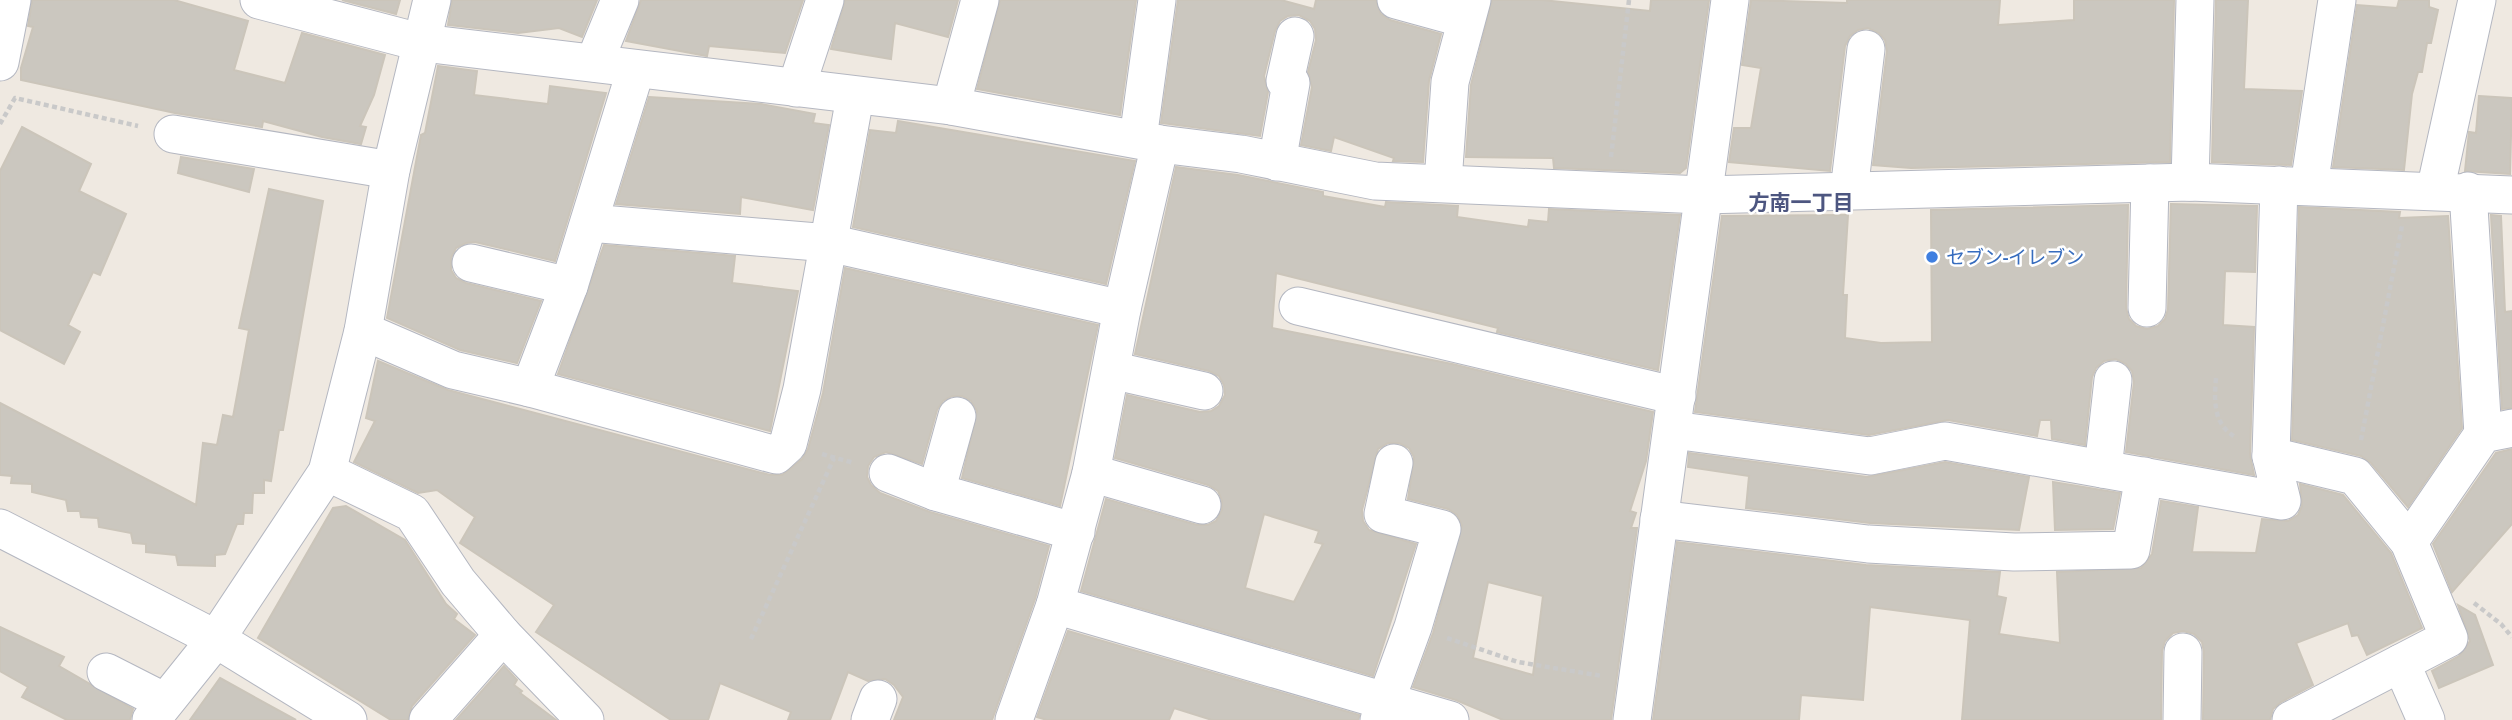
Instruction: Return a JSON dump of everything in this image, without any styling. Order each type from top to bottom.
[{"type":"street","points":[[0,62],[12,0]]},
{"type":"street","points":[[259,0],[423,43],[855,97],[951,106],[1375,181],[1703,194],[2190,182],[2512,195]]},
{"type":"street","points":[[106,672],[157,711],[215,639],[327,472],[363,331],[391,170],[432,0]]},
{"type":"street","points":[[594,63],[620,0]]},
{"type":"street","points":[[796,88],[825,0]]},
{"type":"street","points":[[951,106],[980,0]]},
{"type":"street","points":[[1014,720],[1055,605],[1091,473],[1122,309],[1149,141],[1157,0]]},
{"type":"street","points":[[1396,0],[1468,10],[1450,82],[1443,182]]},
{"type":"street","points":[[1632,720],[1730,0]]},
{"type":"street","points":[[2190,182],[2195,0]]},
{"type":"street","points":[[1298,306],[1675,413],[1870,456],[1945,441],[2282,501],[2271,456],[2294,186],[2337,0]]},
{"type":"street","points":[[2409,542],[2498,431],[2438,191],[2477,0]]},
{"type":"street","points":[[1277,162],[1291,83],[1285,81],[1295,36]]},
{"type":"street","points":[[1849,191],[1866,50]]},
{"type":"street","points":[[530,388],[569,286],[636,69]]},
{"type":"street","points":[[363,331],[453,370],[530,388],[776,455],[788,444],[802,389],[855,97]]},
{"type":"street","points":[[173,134],[391,170]]},
{"type":"street","points":[[2147,308],[2150,183]]},
{"type":"street","points":[[589,223],[829,243],[1122,309]]},
{"type":"street","points":[[471,263],[569,286]]},
{"type":"street","points":[[1111,370],[1204,391]]},
{"type":"street","points":[[2103,469],[2113,380]]},
{"type":"street","points":[[936,492],[957,416]]},
{"type":"street","points":[[2271,456],[2355,476],[2409,542],[2449,638],[2291,720]]},
{"type":"street","points":[[1382,711],[1413,626],[1442,529],[1383,514],[1394,463]]},
{"type":"street","points":[[327,472],[412,513],[458,582],[503,635],[585,720]]},
{"type":"street","points":[[888,473],[936,492],[1076,532]]},
{"type":"street","points":[[1091,473],[1202,505]]},
{"type":"street","points":[[1659,519],[1868,544],[2014,552],[2131,550],[2144,477]]},
{"type":"street","points":[[0,528],[215,639],[348,720]]},
{"type":"street","points":[[1055,605],[1382,711],[1450,720]]},
{"type":"street","points":[[428,720],[503,635]]},
{"type":"street","points":[[2182,720],[2183,652]]},
{"type":"street","points":[[2401,663],[2426,720]]},
{"type":"path","points":[[1608,190],[1629,0]]},
{"type":"path","points":[[0,124],[15,98],[173,134]]},
{"type":"path","points":[[2355,476],[2398,241],[2438,191]]},
{"type":"path","points":[[2216,378],[2213,404],[2220,423],[2232,436],[2271,456]]},
{"type":"path","points":[[788,444],[888,473]]},
{"type":"path","points":[[751,639],[834,458]]},
{"type":"path","points":[[1413,626],[1518,662],[1637,682]]},
{"type":"building","points":[[32,0],[174,0],[248,21],[234,70],[285,83],[302,33],[385,55],[374,95],[360,126],[366,127],[361,144],[263,121],[262,127],[175,113],[21,80],[21,68],[33,27],[28,26]]},
{"type":"building","points":[[342,0],[400,0],[396,14]]},
{"type":"building","points":[[452,0],[597,0],[582,37],[559,28],[518,33],[448,25]]},
{"type":"building","points":[[641,0],[803,0],[785,53],[709,46],[707,56],[626,41]]},
{"type":"building","points":[[845,0],[958,0],[948,37],[895,23],[891,59],[831,49]]},
{"type":"building","points":[[1000,0],[1136,0],[1120,115],[977,89]]},
{"type":"building","points":[[1178,0],[1281,0],[1314,9],[1316,0],[1376,0],[1381,14],[1390,20],[1441,34],[1429,81],[1423,162],[1393,161],[1394,158],[1334,137],[1331,151],[1301,145],[1312,87],[1308,72],[1316,40],[1315,29],[1310,21],[1299,15],[1288,16],[1280,21],[1275,31],[1264,76],[1268,92],[1260,136],[1161,123]]},
{"type":"building","points":[[1492,0],[1542,0],[1650,11],[1651,0],[1709,0],[1686,168],[1680,173],[1554,168],[1553,158],[1466,157],[1471,85]]},
{"type":"building","points":[[1751,0],[1847,3],[1847,0],[2000,0],[1998,25],[2074,20],[2074,0],[2174,0],[2170,162],[1911,168],[1873,165],[1887,51],[1885,40],[1879,33],[1868,28],[1858,30],[1850,36],[1845,46],[1830,171],[1729,162],[1734,128],[1751,128],[1761,68],[1742,65]]},
{"type":"building","points":[[2216,0],[2248,0],[2244,89],[2302,91],[2291,165],[2212,162]]},
{"type":"building","points":[[2399,0],[2429,0],[2429,7],[2438,10],[2431,43],[2427,43],[2422,72],[2418,72],[2412,94],[2404,170],[2333,167],[2357,5],[2397,8]]},
{"type":"building","points":[[438,66],[477,71],[474,95],[548,104],[550,86],[606,93],[555,261],[475,242],[456,248],[451,258],[451,270],[456,278],[466,283],[541,301],[517,363],[460,350],[387,318],[421,135],[425,133]]},
{"type":"building","points":[[2479,96],[2512,98],[2510,174],[2465,171],[2469,132],[2476,133]]},
{"type":"building","points":[[649,97],[761,104],[815,114],[813,123],[829,125],[813,210],[741,197],[740,214],[616,204]]},
{"type":"building","points":[[898,121],[1135,161],[1106,284],[853,227],[870,130],[896,133]]},
{"type":"building","points":[[22,127],[91,164],[79,191],[126,214],[100,275],[93,272],[68,325],[80,332],[64,364],[0,330],[0,171]]},
{"type":"building","points":[[181,157],[254,169],[249,192],[178,173]]},
{"type":"building","points":[[1176,167],[1238,175],[1323,192],[1323,196],[1385,207],[1386,202],[1458,206],[1457,217],[1528,227],[1529,220],[1548,222],[1549,209],[1680,215],[1658,370],[1497,332],[1498,328],[1276,273],[1272,328],[1452,364],[1653,412],[1646,461],[1630,511],[1636,513],[1631,528],[1637,528],[1611,720],[1503,720],[1456,700],[1413,687],[1433,633],[1462,525],[1457,515],[1448,509],[1408,499],[1414,457],[1409,448],[1399,443],[1388,443],[1378,449],[1362,510],[1363,521],[1369,530],[1416,544],[1373,676],[1081,591],[1106,499],[1197,525],[1208,525],[1216,521],[1222,510],[1218,491],[1208,485],[1115,458],[1127,395],[1200,412],[1211,411],[1219,406],[1225,395],[1219,376],[1209,371],[1135,354]],"holes":[[[1264,514],[1319,531],[1315,542],[1323,544],[1294,602],[1245,588]],[[1488,582],[1543,596],[1533,675],[1473,658]]]},
{"type":"building","points":[[269,189],[323,201],[283,430],[279,430],[271,481],[264,480],[264,493],[253,493],[252,513],[244,513],[243,524],[237,524],[225,554],[215,555],[215,566],[178,565],[176,555],[146,552],[146,544],[133,543],[131,533],[99,527],[98,518],[81,517],[80,511],[68,511],[66,500],[32,492],[32,484],[11,483],[12,476],[0,475],[0,403],[196,505],[203,443],[217,445],[223,415],[233,417],[249,330],[239,328]]},
{"type":"building","points":[[2171,204],[2257,206],[2255,272],[2225,271],[2223,325],[2254,327],[2250,455],[2254,475],[2126,452],[2134,382],[2132,371],[2116,359],[2104,361],[2096,368],[2092,377],[2085,445],[2052,439],[2051,420],[2040,420],[2037,436],[1948,420],[1869,435],[1695,412],[1722,216],[1848,215],[1843,295],[1847,295],[1845,338],[1881,343],[1932,342],[1931,210],[2128,205],[2126,308],[2129,319],[2136,326],[2147,329],[2158,326],[2165,319],[2168,309]]},
{"type":"building","points":[[2299,207],[2400,212],[2399,218],[2448,216],[2462,428],[2408,507],[2371,463],[2361,456],[2292,440]]},
{"type":"building","points":[[2491,215],[2501,216],[2505,312],[2512,311],[2512,408],[2502,409]]},
{"type":"building","points":[[604,245],[735,256],[732,283],[798,291],[770,431],[558,374]]},
{"type":"building","points":[[845,268],[1098,325],[1060,506],[962,478],[977,411],[971,401],[962,396],[952,396],[943,401],[937,410],[922,464],[886,452],[874,457],[868,466],[867,477],[880,493],[930,512],[1049,546],[1035,599],[992,720],[894,720],[903,697],[894,685],[885,679],[868,681],[848,672],[830,720],[788,720],[791,712],[720,683],[708,720],[671,720],[536,632],[554,605],[460,543],[475,517],[437,490],[418,493],[354,462],[375,421],[366,418],[378,361],[448,390],[770,475],[782,475],[802,459],[808,449],[823,393]]},
{"type":"building","points":[[2512,449],[2512,524],[2452,592],[2433,544],[2496,453]]},
{"type":"building","points":[[1689,453],[1867,477],[1945,462],[2029,477],[2019,530],[1870,523],[1746,508],[1749,476],[1688,467]]},
{"type":"building","points":[[2053,482],[2120,493],[2113,529],[2055,530]]},
{"type":"building","points":[[2300,484],[2343,495],[2391,553],[2422,628],[2367,655],[2358,635],[2352,636],[2348,623],[2296,643],[2313,685],[2281,702],[2273,709],[2270,720],[2203,720],[2202,642],[2194,634],[2183,631],[2173,633],[2165,641],[2162,651],[2161,720],[1962,720],[1970,620],[1870,607],[1863,700],[1801,695],[1799,720],[1653,720],[1677,542],[1866,565],[2000,572],[1997,596],[2006,598],[1999,634],[2060,643],[2057,572],[2141,568],[2152,554],[2161,501],[2198,507],[2192,552],[2256,553],[2262,519],[2288,521],[2298,515],[2302,506]]},
{"type":"building","points":[[346,506],[405,540],[446,604],[457,614],[454,619],[475,635],[412,706],[408,720],[391,720],[258,638],[333,508]]},
{"type":"building","points":[[2458,605],[2475,615],[2493,665],[2439,688],[2432,671],[2459,656],[2470,641]]},
{"type":"building","points":[[0,627],[64,657],[59,666],[133,709],[130,720],[67,720],[22,697],[28,687],[0,671]]},
{"type":"building","points":[[1068,631],[1359,717],[1358,720],[1212,720],[1174,708],[1169,720],[1047,720],[1037,717]]},
{"type":"building","points":[[504,666],[517,680],[514,685],[522,691],[520,693],[556,720],[456,720]]},
{"type":"building","points":[[220,678],[296,720],[190,720]]},
{"type":"place","name":"セブン-イレブン","points":[[1932,257]]},
{"type":"district","name":"方南一丁目","points":[[1801,202]]}]
